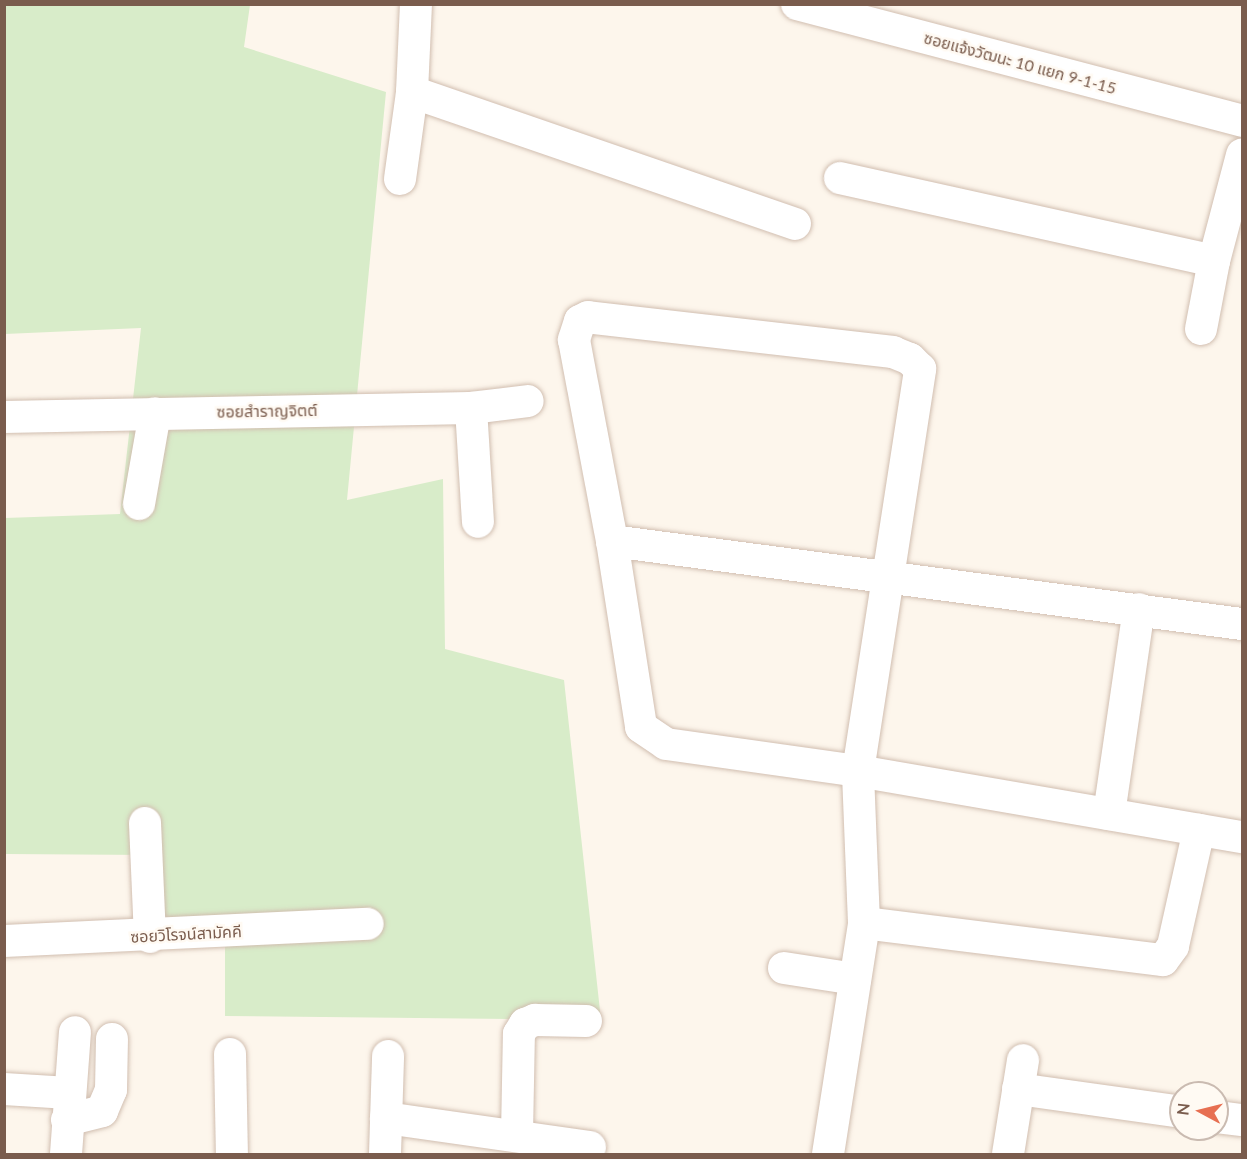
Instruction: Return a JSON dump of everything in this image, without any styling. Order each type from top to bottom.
[{"type":"street","points":[[400,179],[412,92],[416,4]]},
{"type":"street","name":"ซอยแจ้งวัฒนะ 10 แยก 9-1-15","points":[[797,4],[1242,121]]},
{"type":"street","points":[[412,92],[795,224]]},
{"type":"street","points":[[1201,329],[1214,261],[1242,155]]},
{"type":"street","points":[[840,178],[1214,261]]},
{"type":"street","points":[[828,1155],[864,923],[858,771],[920,369],[910,359],[892,352],[598,315],[580,321],[574,340],[612,541],[641,727],[666,744],[858,771],[1242,837]]},
{"type":"street","name":"ซอยสำราญจิตต์","points":[[4,417],[471,408],[528,401]]},
{"type":"street","points":[[471,408],[478,522]]},
{"type":"street","points":[[139,504],[154,413]]},
{"type":"street","points":[[612,541],[889,575],[1242,624]]},
{"type":"street","points":[[1109,814],[1139,609]]},
{"type":"street","points":[[145,823],[150,937]]},
{"type":"street","points":[[864,923],[1163,960],[1173,946],[1198,830]]},
{"type":"street","name":"ซอยวิโรจน์สามัคคี","points":[[4,941],[150,937],[368,924]]},
{"type":"street","points":[[784,968],[855,979]]},
{"type":"street","points":[[516,1134],[519,1034],[525,1024],[536,1020],[586,1021]]},
{"type":"street","points":[[66,1155],[75,1032]]},
{"type":"street","points":[[4,1089],[68,1106],[102,1111],[111,1090],[112,1039]]},
{"type":"street","points":[[230,1054],[232,1155]]},
{"type":"street","points":[[385,1155],[388,1056]]},
{"type":"street","points":[[1008,1155],[1021,1075],[1169,1109]]},
{"type":"street","points":[[386,1118],[516,1134],[590,1147]]},
{"type":"green space","points":[[5,5],[250,5],[244,47],[386,92],[347,500],[443,479],[445,649],[564,680],[601,1020],[225,1016],[225,928],[151,931],[149,855],[5,854],[5,518],[120,514],[141,328],[5,334]]}]
